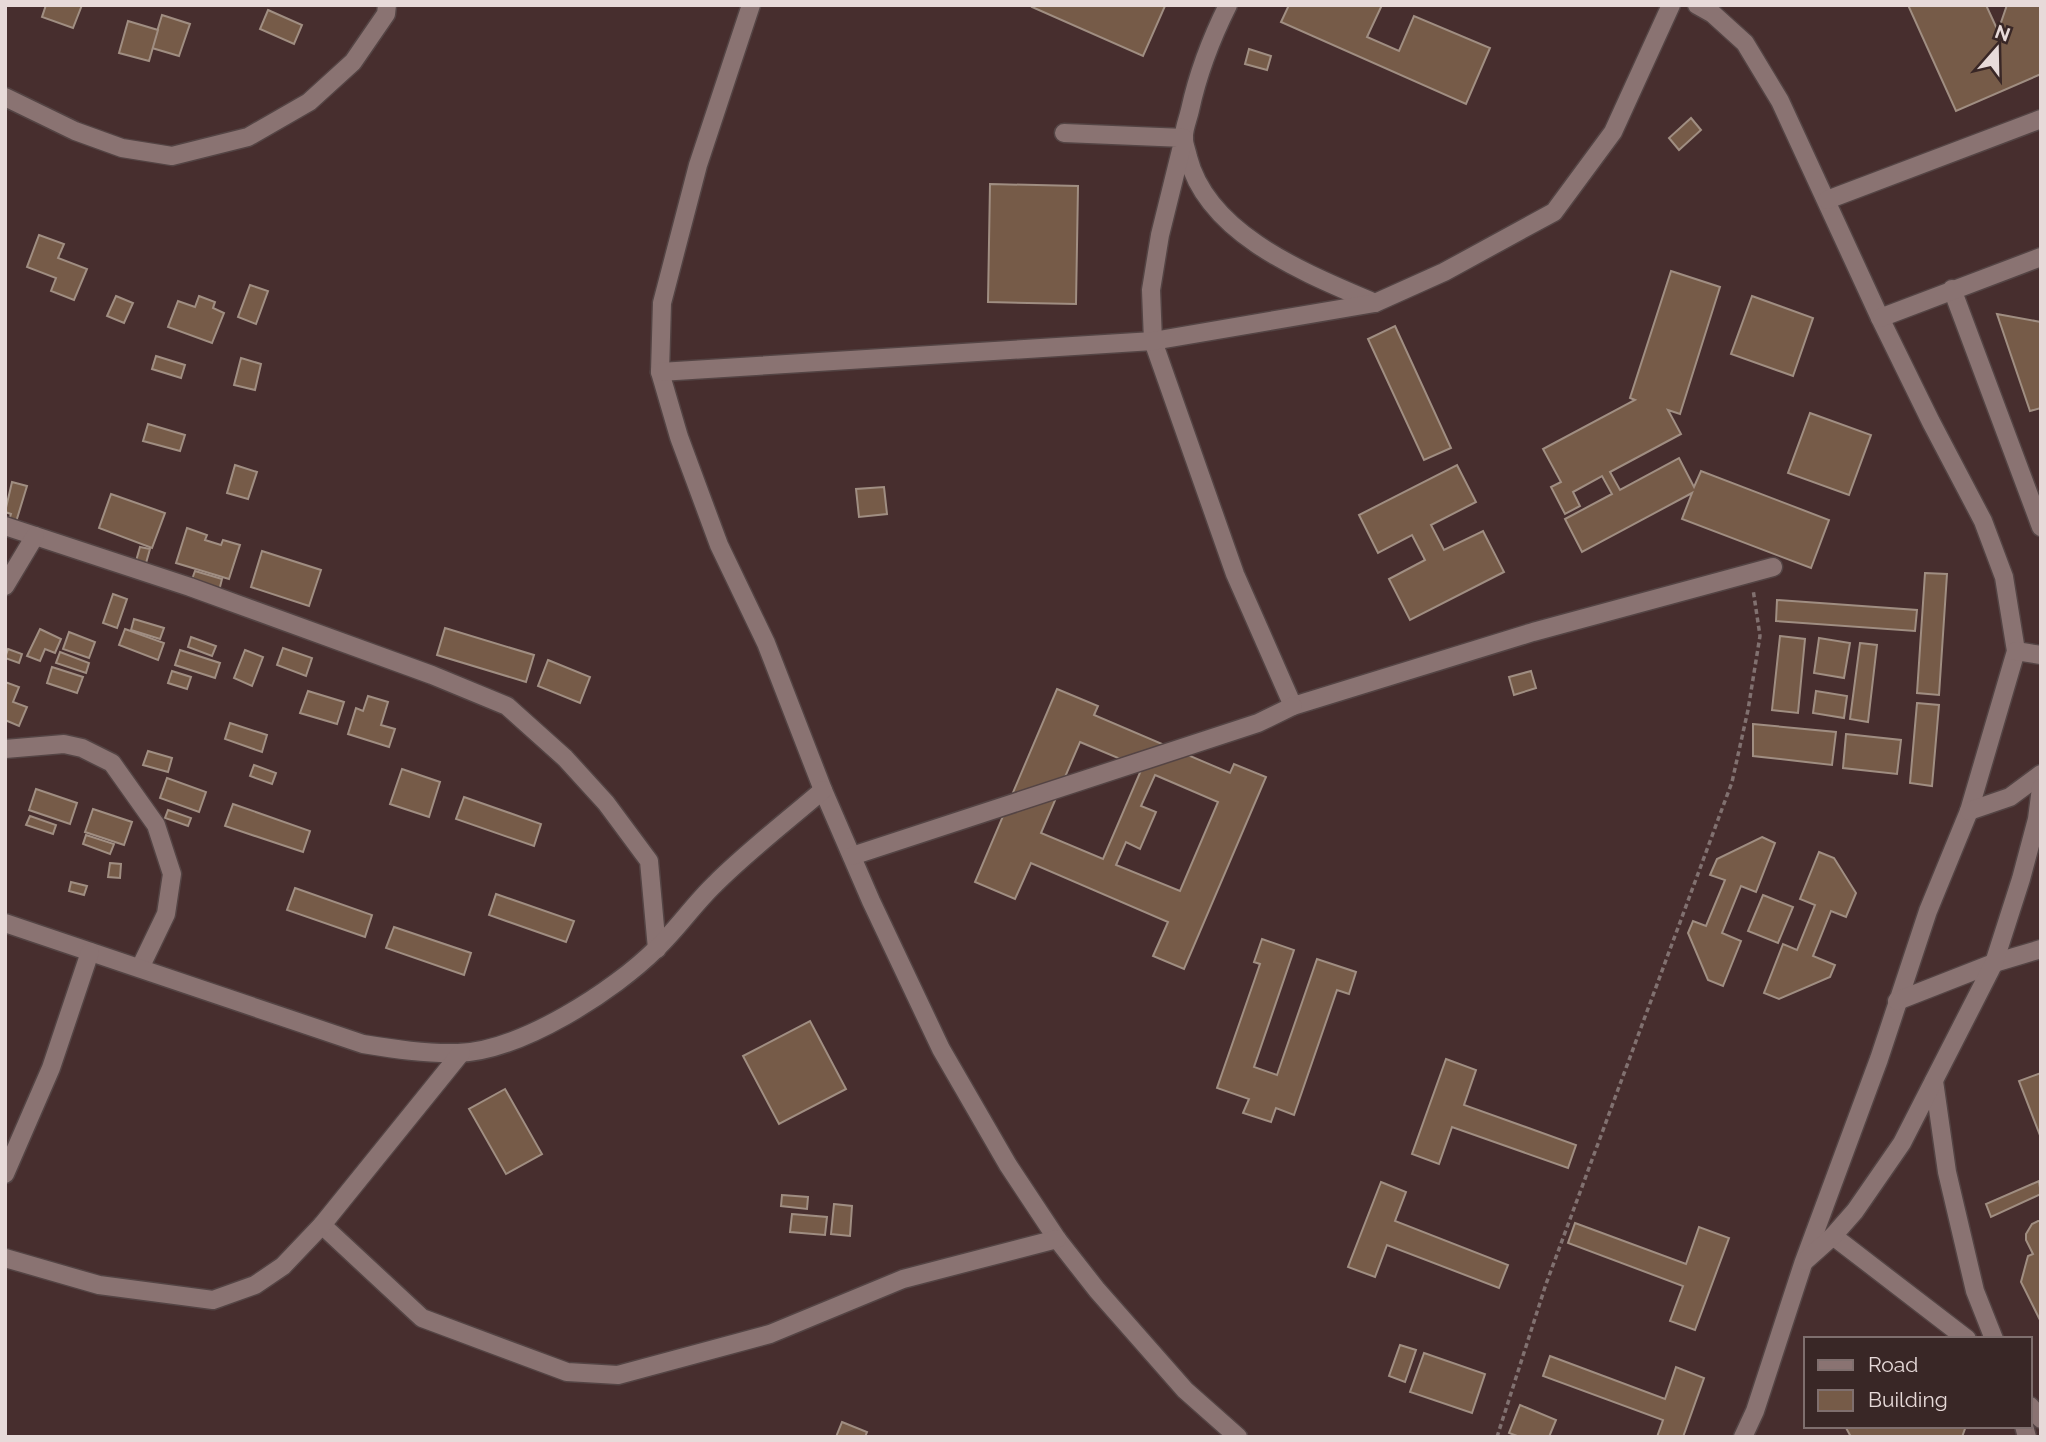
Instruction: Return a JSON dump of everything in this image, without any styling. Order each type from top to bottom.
[{"type":"street","points":[[5,97],[75,131],[122,148],[172,156],[248,137],[309,102],[353,62],[386,15],[387,5]]},
{"type":"street","points":[[751,5],[698,165],[662,303],[660,372],[679,437],[719,545],[766,643],[823,790],[941,1049],[1008,1166],[1057,1239],[1097,1290],[1185,1390],[1238,1437]]},
{"type":"street","points":[[1228,5],[1212,38],[1195,88],[1160,234],[1151,290],[1153,341],[1235,574],[1293,706]]},
{"type":"street","points":[[660,372],[1153,341],[1375,303],[1444,272],[1554,212],[1613,132],[1671,5]]},
{"type":"street","points":[[1697,5],[1713,14],[1745,43],[1780,101],[1880,318],[1983,521],[2004,577],[2016,651],[1969,811],[1928,911],[1840,1167],[1803,1264],[1755,1410],[1743,1437]]},
{"type":"street","points":[[1827,200],[2041,119]]},
{"type":"street","points":[[1063,133],[1184,138]]},
{"type":"street","points":[[1184,138],[1192,172],[1210,203],[1241,233],[1301,272],[1375,303]]},
{"type":"street","points":[[1880,318],[2041,257]]},
{"type":"street","points":[[1952,289],[2041,527]]},
{"type":"street","points":[[5,526],[190,587],[432,675],[507,706],[565,758],[606,803],[649,861],[657,949]]},
{"type":"street","points":[[5,586],[35,536]]},
{"type":"street","points":[[852,856],[1258,723],[1293,706],[1533,632],[1773,567]]},
{"type":"street","points":[[2016,651],[2041,655]]},
{"type":"street","points":[[5,749],[64,744],[82,748],[112,763],[156,825],[172,874],[166,914],[140,968]]},
{"type":"street","points":[[1969,811],[2010,797],[2041,774]]},
{"type":"street","points":[[1803,1264],[1855,1211],[1902,1143],[1994,963],[2037,820],[2041,788]]},
{"type":"street","points":[[5,923],[363,1044],[414,1052],[461,1053],[510,1042],[565,1016],[620,979],[657,949],[715,884],[823,790]]},
{"type":"street","points":[[1897,1001],[1994,963],[2041,949]]},
{"type":"street","points":[[5,1174],[51,1068],[90,952]]},
{"type":"street","points":[[5,1258],[99,1285],[213,1300],[255,1285],[283,1266],[322,1225],[461,1053]]},
{"type":"street","points":[[1934,1081],[1947,1172],[1975,1291],[1993,1337]]},
{"type":"street","points":[[322,1225],[422,1318],[567,1372],[618,1375],[770,1334],[903,1279],[1057,1239]]},
{"type":"street","points":[[1833,1236],[1964,1337]]},
{"type":"path","points":[[1497,1437],[1546,1284],[1732,782],[1748,710],[1760,636],[1751,573]]},
{"type":"shaded area","points":[[5,5],[2041,5],[2041,1437],[5,1437]]},
{"type":"building","points":[[46,5],[82,5],[73,28],[42,17]]},
{"type":"building","points":[[1289,5],[1382,5],[1367,37],[1399,51],[1414,16],[1490,48],[1466,104],[1281,22]]},
{"type":"building","points":[[1908,5],[1986,5],[1998,31],[2007,5],[2041,5],[2041,74],[1956,111]]},
{"type":"building","points":[[1165,6],[1143,56],[1032,7]]},
{"type":"building","points":[[268,10],[302,25],[294,44],[260,29]]},
{"type":"building","points":[[162,15],[190,24],[179,56],[152,48]]},
{"type":"building","points":[[128,21],[158,30],[149,61],[119,53]]},
{"type":"building","points":[[1249,49],[1271,56],[1267,70],[1245,64]]},
{"type":"building","points":[[1691,118],[1701,130],[1679,150],[1669,138]]},
{"type":"building","points":[[990,184],[1078,186],[1076,304],[988,302]]},
{"type":"building","points":[[39,235],[64,244],[58,258],[87,269],[74,300],[51,291],[56,278],[27,267]]},
{"type":"building","points":[[1671,271],[1720,287],[1680,414],[1668,410],[1681,434],[1610,472],[1620,490],[1679,458],[1694,487],[1701,471],[1829,520],[1811,568],[1682,519],[1692,493],[1582,552],[1565,519],[1612,494],[1602,476],[1573,492],[1580,506],[1565,514],[1551,487],[1561,482],[1543,449],[1635,400],[1630,398]]},
{"type":"building","points":[[250,285],[268,291],[256,324],[238,317]]},
{"type":"building","points":[[116,296],[133,303],[124,323],[107,316]]},
{"type":"building","points":[[199,296],[215,302],[213,308],[224,313],[212,343],[168,327],[178,301],[195,307]]},
{"type":"building","points":[[1752,296],[1813,318],[1793,376],[1731,354]]},
{"type":"building","points":[[1997,314],[2041,322],[2041,408],[2030,411]]},
{"type":"building","points":[[1395,326],[1451,448],[1424,460],[1368,339]]},
{"type":"building","points":[[156,356],[185,365],[181,378],[152,369]]},
{"type":"building","points":[[241,358],[261,364],[255,390],[234,385]]},
{"type":"building","points":[[1810,413],[1871,435],[1849,495],[1788,473]]},
{"type":"building","points":[[148,424],[185,435],[180,451],[143,441]]},
{"type":"building","points":[[235,465],[257,472],[248,499],[227,493]]},
{"type":"building","points":[[1457,465],[1476,502],[1431,525],[1444,550],[1483,531],[1504,572],[1410,620],[1389,579],[1425,560],[1412,535],[1378,553],[1359,515]]},
{"type":"building","points":[[12,482],[27,486],[16,522],[9,520],[11,514],[5,512]]},
{"type":"building","points":[[884,487],[887,514],[859,517],[856,489]]},
{"type":"building","points":[[111,494],[165,513],[152,548],[99,528]]},
{"type":"building","points":[[187,528],[207,535],[205,540],[221,545],[223,540],[240,545],[229,579],[176,563]]},
{"type":"building","points":[[140,547],[150,549],[146,563],[136,561]]},
{"type":"building","points":[[262,551],[321,570],[309,606],[251,587]]},
{"type":"building","points":[[195,571],[222,579],[219,591],[191,582]]},
{"type":"building","points":[[1925,573],[1947,574],[1939,695],[1917,693]]},
{"type":"building","points":[[113,594],[127,599],[117,628],[103,623]]},
{"type":"building","points":[[1777,600],[1917,610],[1915,631],[1776,621]]},
{"type":"building","points":[[134,619],[164,628],[160,639],[131,630]]},
{"type":"building","points":[[445,628],[534,655],[526,682],[437,655]]},
{"type":"building","points":[[40,629],[61,639],[55,653],[45,649],[40,661],[27,656]]},
{"type":"building","points":[[125,629],[164,643],[158,660],[119,645]]},
{"type":"building","points":[[69,632],[95,642],[89,658],[63,649]]},
{"type":"building","points":[[1780,636],[1805,639],[1798,713],[1772,710]]},
{"type":"building","points":[[191,637],[216,646],[212,656],[188,647]]},
{"type":"building","points":[[1819,638],[1850,643],[1844,678],[1814,673]]},
{"type":"building","points":[[1860,643],[1877,645],[1868,722],[1850,719]]},
{"type":"building","points":[[283,648],[312,658],[306,676],[277,665]]},
{"type":"building","points":[[8,649],[22,654],[19,663],[5,658]]},
{"type":"building","points":[[180,650],[220,663],[215,678],[175,665]]},
{"type":"building","points":[[245,650],[263,657],[252,686],[234,678]]},
{"type":"building","points":[[60,652],[89,663],[86,673],[56,663]]},
{"type":"building","points":[[548,660],[590,677],[580,703],[538,686]]},
{"type":"building","points":[[52,667],[83,677],[77,693],[47,683]]},
{"type":"building","points":[[172,671],[191,677],[187,689],[168,683]]},
{"type":"building","points":[[1531,671],[1536,688],[1514,695],[1509,677]]},
{"type":"building","points":[[5,682],[19,687],[13,702],[27,707],[19,726],[5,720]]},
{"type":"building","points":[[1057,689],[1098,706],[1094,715],[1230,773],[1234,764],[1266,777],[1184,969],[1153,956],[1168,922],[1031,863],[1015,899],[975,882]],"holes":[[[1080,742],[1142,768],[1103,859],[1041,833]],[[1155,775],[1218,802],[1180,891],[1116,865],[1126,842],[1140,849],[1156,812],[1141,806]]]},
{"type":"building","points":[[308,691],[344,702],[337,724],[300,713]]},
{"type":"building","points":[[1816,691],[1847,696],[1844,718],[1813,713]]},
{"type":"building","points":[[368,696],[388,702],[381,725],[395,729],[389,747],[348,734],[356,708],[363,711]]},
{"type":"building","points":[[1917,703],[1939,705],[1932,786],[1910,783]]},
{"type":"building","points":[[230,723],[267,735],[262,752],[225,739]]},
{"type":"building","points":[[1753,724],[1836,732],[1832,765],[1753,756]]},
{"type":"building","points":[[1846,734],[1901,740],[1897,774],[1843,768]]},
{"type":"building","points":[[148,751],[172,758],[168,772],[143,765]]},
{"type":"building","points":[[254,765],[276,773],[272,784],[250,776]]},
{"type":"building","points":[[402,769],[440,782],[429,817],[390,804]]},
{"type":"building","points":[[167,778],[206,792],[199,812],[160,798]]},
{"type":"building","points":[[36,789],[77,803],[70,824],[29,810]]},
{"type":"building","points":[[464,797],[541,824],[534,846],[456,819]]},
{"type":"building","points":[[233,804],[310,831],[303,852],[225,826]]},
{"type":"building","points":[[93,809],[132,822],[124,845],[85,832]]},
{"type":"building","points":[[168,810],[191,818],[188,826],[165,818]]},
{"type":"building","points":[[30,816],[56,825],[53,834],[26,825]]},
{"type":"building","points":[[86,835],[114,844],[110,854],[83,844]]},
{"type":"building","points":[[1762,837],[1775,843],[1756,892],[1741,886],[1722,933],[1741,941],[1723,986],[1708,980],[1688,933],[1693,921],[1706,926],[1725,880],[1710,875],[1717,859]]},
{"type":"building","points":[[1819,852],[1834,858],[1856,893],[1846,917],[1831,911],[1813,956],[1835,965],[1830,977],[1779,999],[1764,993],[1783,944],[1797,950],[1815,905],[1800,899]]},
{"type":"building","points":[[110,863],[121,864],[120,878],[108,877]]},
{"type":"building","points":[[71,882],[87,886],[84,895],[69,891]]},
{"type":"building","points":[[295,888],[372,915],[365,937],[287,910]]},
{"type":"building","points":[[496,894],[574,921],[566,942],[489,915]]},
{"type":"building","points":[[1763,895],[1793,907],[1778,943],[1748,931]]},
{"type":"building","points":[[394,927],[471,953],[464,975],[386,948]]},
{"type":"building","points":[[1262,939],[1294,950],[1254,1067],[1277,1075],[1317,959],[1356,972],[1349,994],[1337,990],[1294,1115],[1276,1108],[1271,1122],[1243,1113],[1249,1099],[1217,1088],[1260,964],[1254,962]]},
{"type":"building","points":[[810,1021],[846,1089],[779,1124],[743,1056]]},
{"type":"building","points":[[1446,1059],[1476,1070],[1464,1105],[1576,1145],[1568,1168],[1452,1127],[1439,1164],[1412,1154]]},
{"type":"building","points":[[2041,1073],[2041,1138],[2019,1081]]},
{"type":"building","points":[[505,1089],[542,1154],[506,1174],[469,1109]]},
{"type":"building","points":[[2039,1181],[2041,1194],[1991,1217],[1986,1204]]},
{"type":"building","points":[[1381,1182],[1406,1192],[1395,1221],[1508,1265],[1499,1288],[1387,1245],[1375,1277],[1348,1267]]},
{"type":"building","points":[[782,1195],[808,1197],[807,1209],[781,1206]]},
{"type":"building","points":[[834,1204],[852,1206],[850,1236],[831,1234]]},
{"type":"building","points":[[792,1214],[827,1217],[825,1235],[790,1232]]},
{"type":"building","points":[[2041,1221],[2041,1322],[2021,1282],[2028,1256],[2033,1254],[2026,1234],[2032,1224]]},
{"type":"building","points":[[1575,1223],[1686,1264],[1699,1227],[1729,1238],[1695,1330],[1670,1321],[1683,1286],[1568,1243]]},
{"type":"building","points":[[1400,1345],[1416,1350],[1405,1382],[1389,1376]]},
{"type":"building","points":[[1424,1353],[1485,1374],[1472,1413],[1410,1392]]},
{"type":"building","points":[[1550,1356],[1665,1399],[1676,1367],[1704,1378],[1683,1437],[1657,1437],[1663,1420],[1543,1376]]},
{"type":"building","points":[[1520,1405],[1556,1420],[1549,1437],[1520,1437],[1509,1433]]},
{"type":"building","points":[[842,1422],[867,1432],[865,1437],[836,1437]]},
{"type":"building","points":[[1846,1428],[1965,1428],[1962,1437],[1851,1437]]}]
